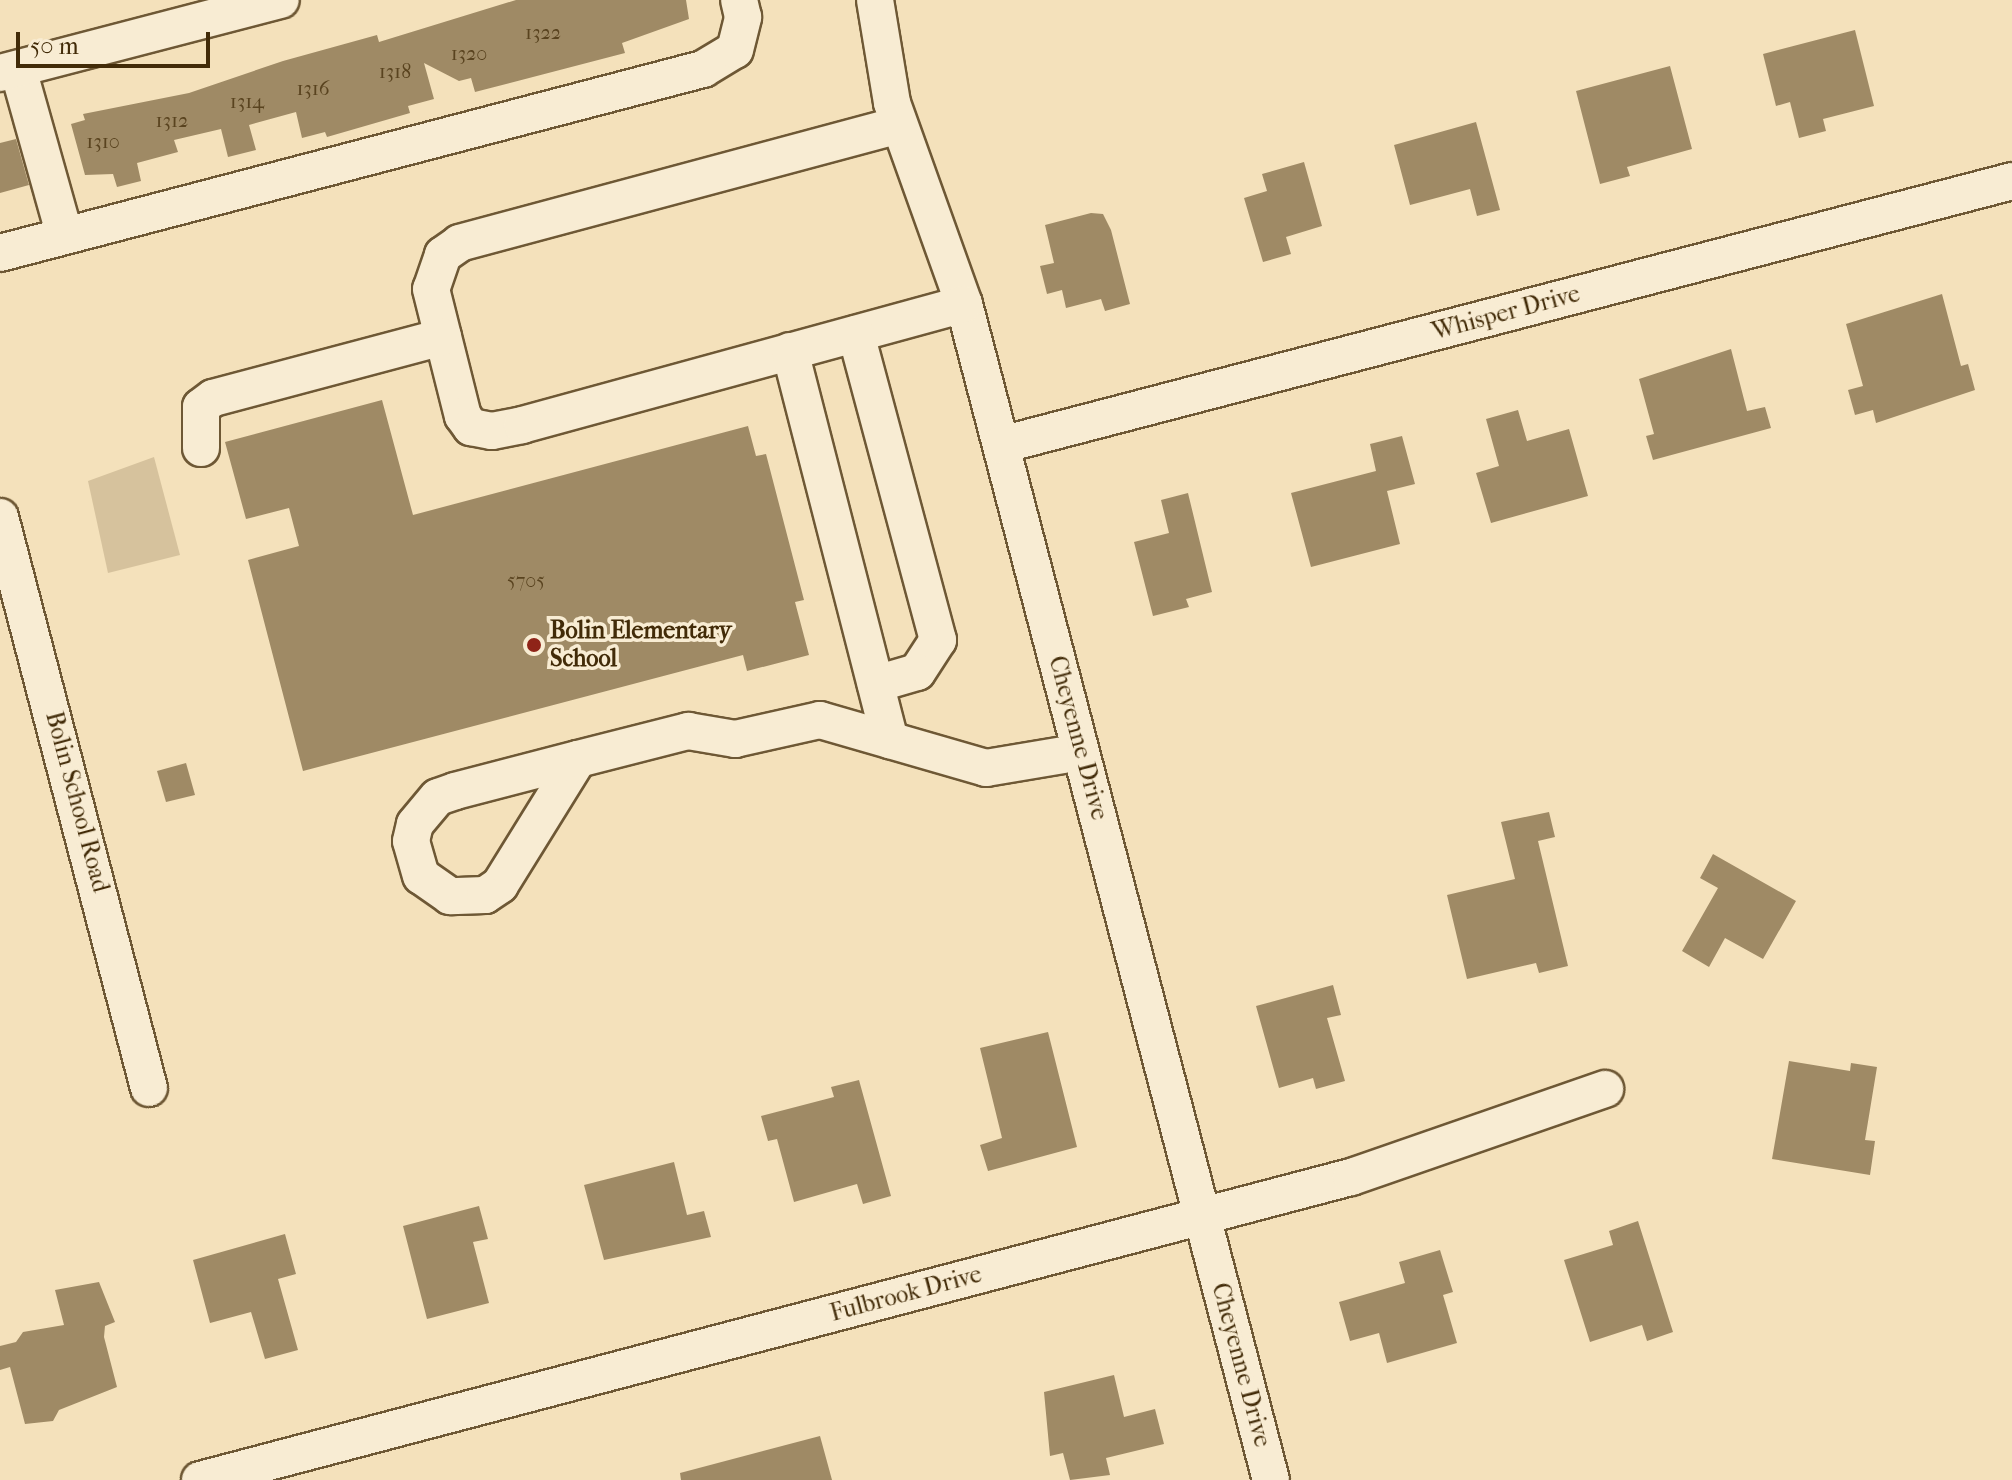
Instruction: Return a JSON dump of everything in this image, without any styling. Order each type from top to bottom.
[{"type":"street","points":[[65,236],[9,71],[281,0]]},
{"type":"street","points":[[0,253],[703,69],[722,61],[741,37],[739,0]]},
{"type":"street","name":"Cheyenne Drive","points":[[875,0],[899,125],[942,230],[964,304],[1271,1480]]},
{"type":"street","points":[[899,125],[460,243],[434,268],[431,289],[463,416],[471,427],[492,431],[964,304]]},
{"type":"street","name":"Whisper Drive","points":[[1001,445],[2012,181]]},
{"type":"street","points":[[856,334],[938,640],[917,672],[876,684]]},
{"type":"street","points":[[201,448],[201,407],[213,398],[443,337]]},
{"type":"street","points":[[790,351],[890,740]]},
{"type":"street","name":"Bolin School Road","points":[[0,517],[149,1088]]},
{"type":"street","points":[[578,759],[512,871],[485,895],[450,896],[433,888],[413,859],[420,816],[438,797],[455,791],[578,759],[688,731],[735,739],[806,721],[890,740],[986,768],[1081,752]]},
{"type":"street","name":"Fulbrook Drive","points":[[200,1480],[1416,1158],[1605,1089]]},
{"type":"shaded area","points":[[154,457],[180,555],[108,573],[88,481]]},
{"type":"building","points":[[516,0],[686,0],[689,19],[622,43],[625,53],[475,92],[471,78],[459,81],[424,63],[434,99],[408,106],[410,113],[327,137],[325,132],[302,138],[296,112],[249,125],[256,150],[228,157],[221,129],[174,140],[178,152],[137,163],[141,181],[117,187],[113,174],[85,175],[71,124],[85,120],[83,114],[189,93],[283,61],[377,35],[379,42]]},
{"type":"building","points":[[1855,30],[1874,106],[1823,119],[1826,131],[1799,138],[1790,102],[1776,106],[1763,54]]},
{"type":"building","points":[[1670,66],[1692,149],[1627,167],[1630,176],[1600,184],[1576,91]]},
{"type":"building","points":[[1476,122],[1500,210],[1477,216],[1470,189],[1410,205],[1394,145]]},
{"type":"building","points":[[16,139],[29,185],[0,193],[0,143]]},
{"type":"building","points":[[1304,162],[1322,226],[1286,237],[1291,254],[1263,262],[1244,198],[1267,191],[1262,174]]},
{"type":"building","points":[[1091,213],[1103,214],[1111,230],[1130,304],[1105,311],[1101,299],[1066,308],[1062,290],[1047,294],[1040,266],[1054,263],[1045,225]]},
{"type":"building","points":[[1942,294],[1961,366],[1968,364],[1975,390],[1876,423],[1873,410],[1855,415],[1848,390],[1863,386],[1846,324]]},
{"type":"building","points":[[1731,349],[1747,411],[1765,407],[1771,428],[1653,460],[1646,436],[1654,434],[1639,379]]},
{"type":"building","points":[[382,400],[413,515],[748,426],[756,456],[766,454],[804,600],[795,602],[809,655],[747,671],[743,655],[303,771],[248,560],[299,546],[289,508],[246,519],[225,442]]},
{"type":"building","points":[[1518,410],[1527,441],[1569,429],[1588,496],[1491,523],[1476,473],[1499,466],[1486,419]]},
{"type":"building","points":[[1402,436],[1415,484],[1387,491],[1400,544],[1311,567],[1291,493],[1376,471],[1370,444]]},
{"type":"building","points":[[1188,493],[1212,592],[1186,599],[1189,607],[1153,616],[1134,542],[1169,533],[1161,500]]},
{"type":"building","points":[[186,763],[195,795],[166,802],[157,771]]},
{"type":"building","points":[[1549,812],[1555,837],[1538,841],[1568,966],[1539,973],[1536,963],[1467,979],[1447,895],[1515,879],[1501,822]]},
{"type":"building","points":[[1713,854],[1796,901],[1763,959],[1725,938],[1709,967],[1682,951],[1718,888],[1700,878]]},
{"type":"building","points":[[1333,985],[1341,1015],[1327,1018],[1345,1081],[1316,1089],[1313,1078],[1279,1088],[1256,1006]]},
{"type":"building","points":[[1048,1032],[1077,1147],[988,1171],[980,1145],[1002,1138],[980,1048]]},
{"type":"building","points":[[1789,1061],[1850,1071],[1851,1063],[1877,1067],[1865,1140],[1875,1141],[1870,1175],[1772,1159]]},
{"type":"building","points":[[859,1080],[891,1196],[863,1204],[857,1184],[794,1202],[777,1139],[768,1141],[761,1116],[834,1097],[831,1087]]},
{"type":"building","points":[[674,1162],[687,1215],[704,1211],[711,1237],[604,1260],[584,1185]]},
{"type":"building","points":[[479,1206],[488,1239],[473,1242],[489,1303],[427,1319],[403,1226]]},
{"type":"building","points":[[1638,1221],[1673,1332],[1647,1341],[1642,1325],[1590,1342],[1564,1260],[1613,1245],[1609,1231]]},
{"type":"building","points":[[285,1234],[296,1274],[278,1279],[298,1350],[265,1359],[251,1312],[210,1323],[193,1260]]},
{"type":"building","points":[[1440,1250],[1453,1292],[1443,1295],[1457,1343],[1387,1363],[1379,1333],[1350,1341],[1339,1302],[1405,1283],[1399,1262]]},
{"type":"building","points":[[99,1282],[115,1322],[105,1326],[104,1337],[117,1387],[59,1410],[53,1421],[25,1424],[10,1367],[0,1370],[0,1346],[16,1342],[23,1332],[64,1325],[55,1290]]},
{"type":"building","points":[[1114,1375],[1124,1417],[1155,1409],[1164,1444],[1106,1458],[1110,1475],[1070,1480],[1063,1453],[1050,1456],[1044,1392]]},
{"type":"building","points":[[820,1436],[832,1480],[681,1480],[680,1473]]},
{"type":"place","name":"Bolin Elementary School","points":[[534,645]]}]
